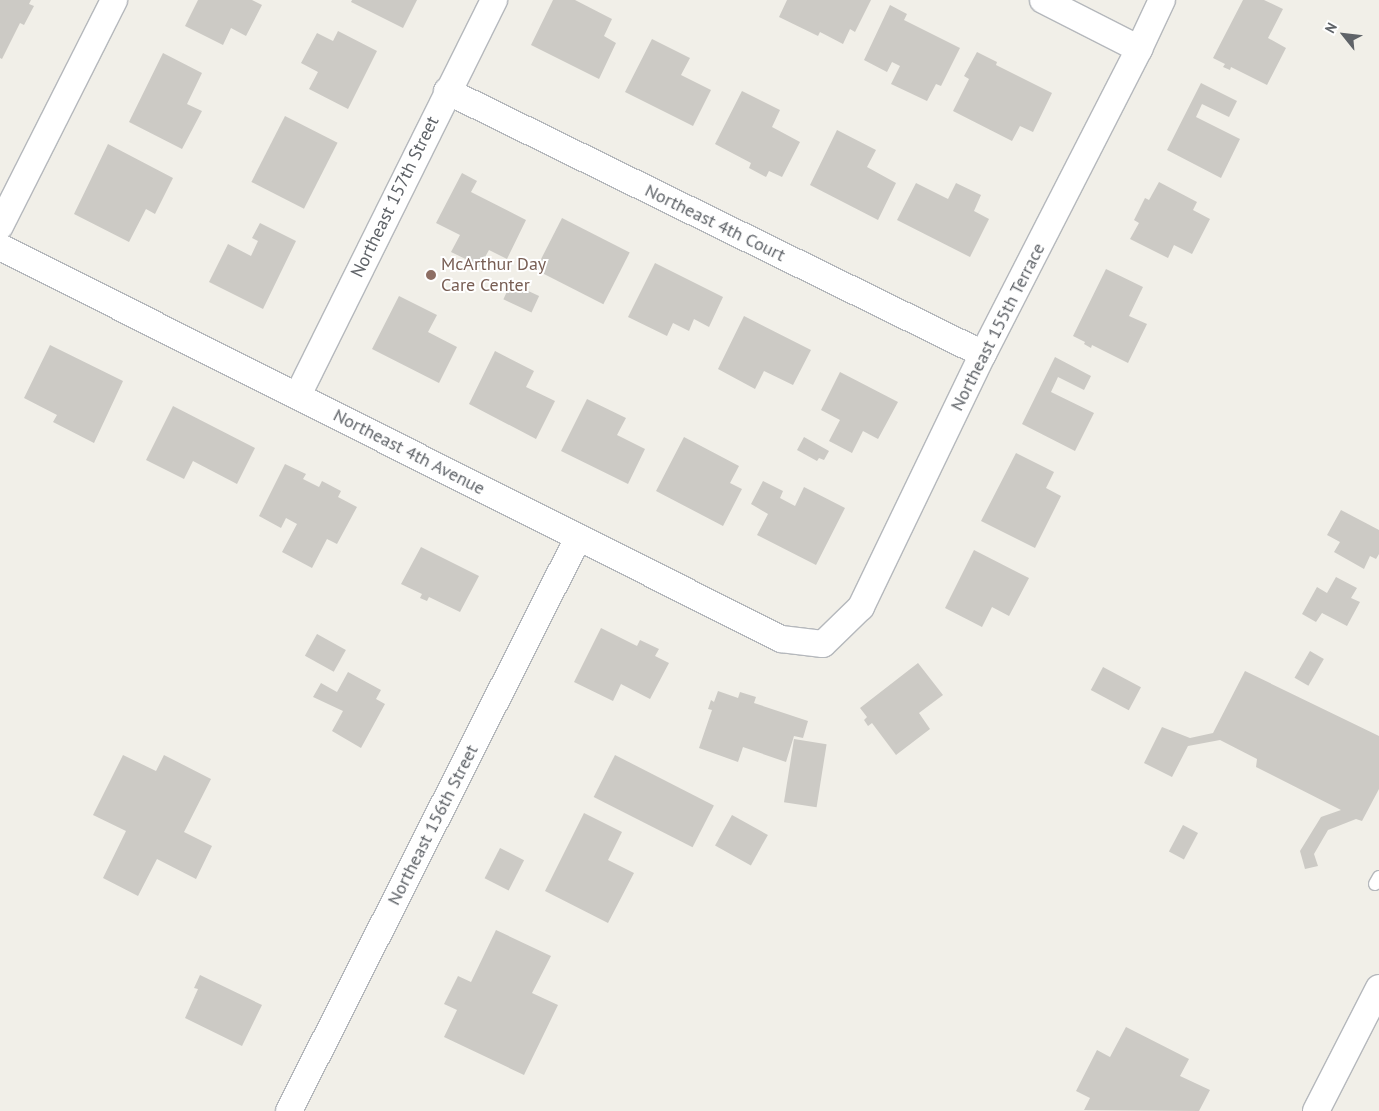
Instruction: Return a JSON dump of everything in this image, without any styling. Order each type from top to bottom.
[{"type":"street","points":[[0,226],[114,0]]},
{"type":"street","name":"Northeast 157th Street","points":[[298,395],[494,0]]},
{"type":"street","points":[[1043,0],[1139,50]]},
{"type":"street","name":"Northeast 155th Terrace","points":[[823,644],[861,607],[983,354],[1139,50],[1162,0]]},
{"type":"street","name":"Northeast 4th Court","points":[[448,91],[983,354]]},
{"type":"street","name":"Northeast 4th Avenue","points":[[0,247],[781,639],[823,644]]},
{"type":"street","name":"Northeast 156th Street","points":[[289,1111],[578,538]]},
{"type":"street","points":[[1316,1111],[1379,988]]},
{"type":"building","points":[[0,0],[31,0],[29,4],[34,6],[24,25],[20,23],[2,59],[0,58]]},
{"type":"building","points":[[198,0],[252,0],[262,5],[246,36],[231,28],[223,45],[185,26]]},
{"type":"building","points":[[352,0],[417,0],[403,28],[351,2]]},
{"type":"building","points":[[553,0],[575,0],[612,19],[604,36],[616,43],[599,79],[531,45]]},
{"type":"building","points":[[787,0],[871,0],[855,32],[850,29],[843,44],[820,32],[818,36],[779,17]]},
{"type":"building","points":[[1243,0],[1264,0],[1283,9],[1268,38],[1286,48],[1267,85],[1231,67],[1230,70],[1223,67],[1225,64],[1213,58]]},
{"type":"building","points":[[890,5],[907,14],[904,20],[960,48],[941,86],[936,84],[927,101],[891,84],[900,66],[892,62],[887,72],[864,60]]},
{"type":"building","points":[[338,31],[377,51],[348,109],[309,89],[318,72],[301,63],[317,33],[333,41]]},
{"type":"building","points":[[652,39],[690,58],[681,75],[711,90],[693,126],[625,92]]},
{"type":"building","points":[[977,52],[997,62],[996,65],[1052,93],[1033,132],[1020,126],[1012,141],[953,111],[969,79],[964,76]]},
{"type":"building","points":[[163,53],[202,73],[187,104],[202,111],[182,149],[129,122]]},
{"type":"building","points":[[1201,83],[1237,101],[1229,117],[1202,104],[1196,117],[1240,139],[1221,178],[1167,150]]},
{"type":"building","points":[[742,91],[780,110],[772,127],[800,142],[782,177],[769,171],[766,177],[749,168],[751,163],[715,144]]},
{"type":"building","points":[[285,116],[338,143],[304,209],[251,182]]},
{"type":"building","points":[[837,130],[876,150],[867,167],[896,183],[878,220],[810,185]]},
{"type":"building","points":[[108,144],[173,178],[155,214],[146,209],[129,242],[74,214]]},
{"type":"building","points":[[462,173],[477,181],[471,192],[526,220],[507,259],[489,250],[480,266],[451,252],[460,235],[436,223]]},
{"type":"building","points":[[1159,182],[1197,202],[1193,210],[1210,219],[1192,254],[1174,245],[1168,258],[1130,239],[1139,223],[1134,220],[1145,198],[1149,200]]},
{"type":"building","points":[[916,183],[948,199],[956,183],[981,195],[974,211],[989,219],[970,257],[897,220]]},
{"type":"building","points":[[562,218],[630,253],[603,304],[536,270]]},
{"type":"building","points":[[260,223],[296,241],[263,309],[209,282],[228,244],[251,256],[258,241],[252,238]]},
{"type":"building","points":[[655,263],[723,297],[709,327],[694,319],[689,331],[673,323],[667,336],[628,317]]},
{"type":"building","points":[[1106,269],[1143,287],[1129,316],[1147,324],[1128,363],[1092,345],[1091,348],[1084,344],[1085,342],[1073,336]]},
{"type":"building","points":[[511,283],[539,296],[531,312],[503,299]]},
{"type":"building","points":[[399,296],[437,315],[428,332],[457,347],[439,383],[372,349]]},
{"type":"building","points":[[744,316],[811,350],[793,385],[764,371],[755,389],[718,369]]},
{"type":"building","points":[[50,345],[123,381],[94,443],[53,422],[57,415],[24,398]]},
{"type":"building","points":[[495,351],[534,371],[526,387],[555,401],[536,439],[469,404]]},
{"type":"building","points":[[1055,357],[1091,376],[1084,390],[1058,377],[1051,392],[1094,413],[1075,451],[1022,424]]},
{"type":"building","points":[[840,372],[898,402],[878,439],[863,431],[852,453],[829,441],[840,420],[821,410]]},
{"type":"building","points":[[587,399],[626,418],[617,435],[645,449],[628,484],[561,451]]},
{"type":"building","points":[[173,406],[255,448],[237,484],[193,461],[184,479],[146,460]]},
{"type":"building","points":[[684,437],[739,466],[730,483],[742,489],[723,526],[656,491]]},
{"type":"building","points":[[804,437],[829,451],[824,460],[819,458],[817,461],[797,450]]},
{"type":"building","points":[[1016,453],[1054,472],[1046,488],[1061,496],[1035,548],[981,521]]},
{"type":"building","points":[[285,464],[306,474],[303,479],[319,487],[322,481],[341,491],[338,497],[357,507],[337,544],[327,539],[312,568],[282,552],[297,524],[286,518],[281,528],[259,516]]},
{"type":"building","points":[[763,481],[783,491],[780,498],[795,506],[804,487],[845,508],[816,565],[757,535],[768,514],[751,504]]},
{"type":"building","points":[[1341,510],[1379,530],[1379,554],[1376,559],[1370,556],[1364,569],[1334,552],[1340,542],[1327,535]]},
{"type":"building","points":[[421,547],[479,576],[460,612],[429,597],[427,601],[420,598],[422,594],[401,584]]},
{"type":"building","points":[[974,550],[1029,578],[1009,616],[992,607],[982,627],[945,608]]},
{"type":"building","points":[[1336,577],[1357,588],[1351,598],[1360,602],[1347,626],[1322,613],[1316,622],[1302,614],[1317,587],[1327,593]]},
{"type":"building","points":[[601,628],[637,646],[640,640],[659,649],[655,656],[669,663],[650,699],[621,684],[613,701],[574,682]]},
{"type":"building","points":[[317,634],[346,650],[334,672],[305,656]]},
{"type":"building","points":[[1310,651],[1324,659],[1308,686],[1294,678]]},
{"type":"building","points":[[918,663],[943,695],[919,713],[930,729],[896,755],[872,723],[868,726],[864,720],[867,717],[860,708]]},
{"type":"building","points":[[1103,667],[1141,687],[1129,710],[1091,690]]},
{"type":"building","points":[[1245,671],[1379,736],[1379,789],[1362,821],[1356,819],[1328,830],[1314,854],[1318,866],[1305,869],[1300,851],[1321,817],[1341,810],[1256,767],[1257,759],[1220,740],[1188,746],[1172,777],[1144,763],[1162,727],[1190,738],[1213,733]]},
{"type":"building","points":[[348,672],[381,690],[376,699],[385,704],[361,748],[332,731],[343,711],[313,697],[321,683],[337,692]]},
{"type":"building","points":[[718,691],[738,698],[740,692],[756,697],[754,703],[808,721],[803,738],[794,736],[786,762],[743,747],[738,762],[699,748],[712,710],[708,709],[711,700],[714,702]]},
{"type":"building","points":[[794,739],[827,744],[817,807],[784,802]]},
{"type":"building","points":[[123,755],[156,771],[164,755],[211,779],[184,832],[212,846],[196,879],[157,859],[138,896],[103,878],[126,831],[93,815]]},
{"type":"building","points":[[615,755],[714,805],[693,847],[594,797]]},
{"type":"building","points":[[584,813],[622,832],[608,860],[634,873],[608,923],[545,891]]},
{"type":"building","points":[[732,815],[768,835],[751,865],[715,846]]},
{"type":"building","points":[[1183,825],[1198,833],[1184,859],[1169,851]]},
{"type":"building","points":[[500,848],[524,860],[509,891],[485,878]]},
{"type":"building","points":[[496,930],[551,956],[532,993],[558,1005],[524,1075],[444,1037],[457,1010],[444,1004],[458,976],[471,982]]},
{"type":"building","points":[[200,975],[262,1005],[242,1046],[185,1018],[198,989],[194,988]]},
{"type":"building","points":[[1126,1027],[1189,1059],[1180,1076],[1210,1090],[1199,1111],[1084,1110],[1090,1098],[1076,1091],[1097,1050],[1110,1057]]},
{"type":"place","name":"McArthur Day Care Center","points":[[431,275]]}]
